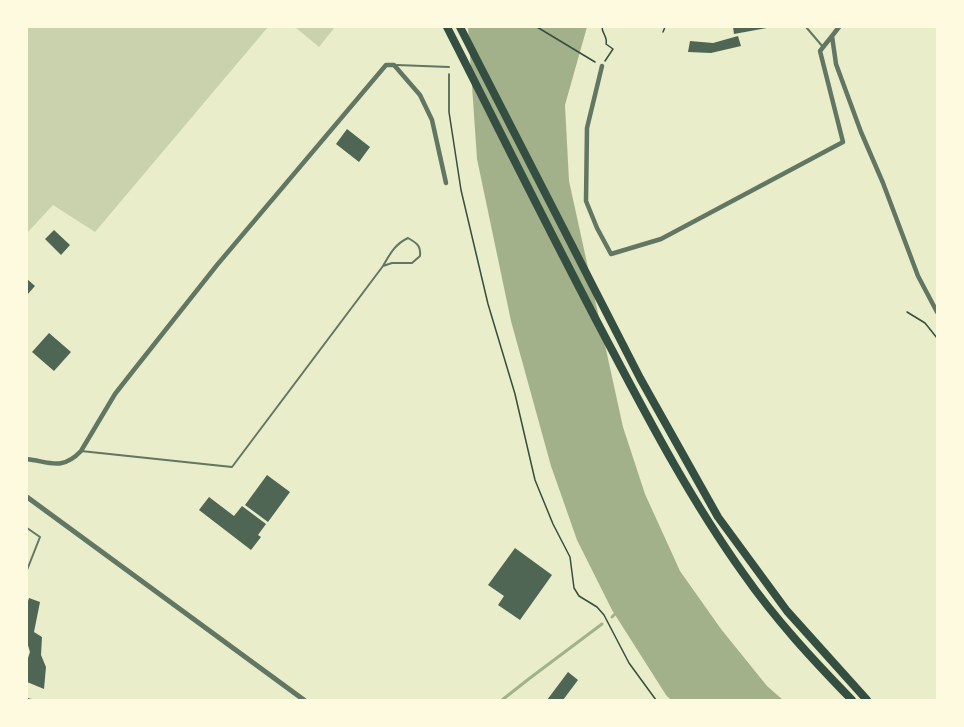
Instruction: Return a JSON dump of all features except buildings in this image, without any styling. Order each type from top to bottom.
[{"type":"highway","points":[[447,27],[592,314],[646,415],[708,521],[744,574],[784,626],[852,700]]},
{"type":"highway","points":[[460,27],[640,378],[718,517],[787,610],[867,700]]},
{"type":"street","points":[[599,64],[587,128],[586,201],[610,254],[662,239],[843,142],[820,51],[839,27]]},
{"type":"street","points":[[832,36],[836,64],[861,132],[918,276],[937,312]]},
{"type":"street","points":[[27,459],[56,465],[74,458],[81,451],[115,394],[218,265],[386,65],[394,65],[420,95],[432,120],[446,183]]},
{"type":"street","points":[[27,497],[304,700]]},
{"type":"lane","points":[[806,27],[823,47]]},
{"type":"lane","points":[[394,65],[449,67]]},
{"type":"lane","points":[[81,451],[232,467],[400,242],[408,238],[417,243],[420,256],[412,263],[392,263],[383,266]]},
{"type":"lane","points":[[27,528],[40,537],[27,570]]},
{"type":"lane","points":[[27,699],[32,700]]},
{"type":"path","points":[[537,27],[599,64],[613,49],[606,44],[607,40],[602,27]]},
{"type":"path","points":[[663,32],[665,27]]},
{"type":"path","points":[[449,67],[449,112],[461,190],[488,304],[515,394],[535,480],[553,524],[570,557],[574,588],[579,596],[597,607],[604,615],[628,663],[656,700]]},
{"type":"path","points":[[907,312],[925,323],[937,338]]},
{"type":"shaded area","points":[[27,27],[268,27],[95,232],[53,205],[27,233]]},
{"type":"shaded area","points":[[295,27],[335,27],[319,47]]},
{"type":"shaded area","points":[[468,27],[587,27],[565,105],[569,181],[623,427],[645,494],[680,571],[721,629],[767,686],[783,700],[671,700],[612,610],[577,540],[551,466],[511,321],[477,159]]},
{"type":"waterway","points":[[612,617],[615,614]]},
{"type":"waterway","points":[[502,700],[602,624]]}]
